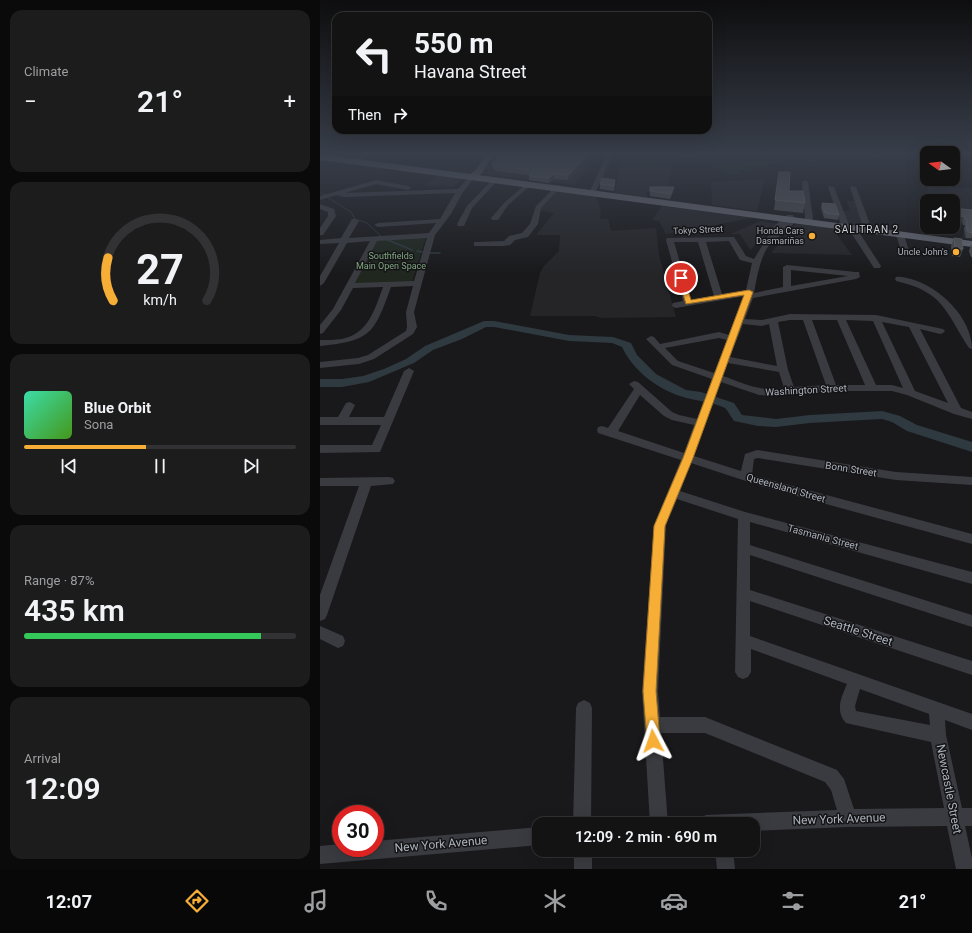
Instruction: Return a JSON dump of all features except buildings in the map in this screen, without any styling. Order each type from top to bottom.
[{"type":"highway","points":[[612,195],[972,243]]},
{"type":"highway","points":[[848,226],[972,243]]},
{"type":"street","points":[[320,198],[331,195]]},
{"type":"street","points":[[342,195],[356,195]]},
{"type":"street","points":[[320,365],[359,361],[371,357],[410,332],[412,327],[410,312],[431,235],[447,214],[458,195]]},
{"type":"street","points":[[461,224],[469,207],[481,195]]},
{"type":"street","points":[[495,218],[506,204],[516,195]]},
{"type":"street","points":[[477,244],[503,244],[507,243],[512,238],[525,235],[534,224],[538,208],[551,195]]},
{"type":"street","points":[[806,195],[808,221]]},
{"type":"street","points":[[834,195],[848,226],[878,266]]},
{"type":"street","points":[[856,195],[867,228]]},
{"type":"street","points":[[320,206],[328,209],[332,214],[321,231]]},
{"type":"street","points":[[659,817],[650,691],[660,526],[688,458],[715,382],[739,322],[749,294],[756,262],[772,238],[785,230],[790,219]]},
{"type":"street","points":[[320,283],[355,221]]},
{"type":"street","points":[[378,225],[441,221]]},
{"type":"street","points":[[900,234],[905,251],[900,253]]},
{"type":"street","points":[[320,242],[431,235]]},
{"type":"street","points":[[320,331],[337,310],[375,238]]},
{"type":"street","points":[[701,239],[719,298]]},
{"type":"street","name":"Tokyo Street","points":[[688,303],[670,240],[731,239],[744,259],[756,262]]},
{"type":"street","points":[[676,305],[787,290],[856,277],[856,274],[787,267],[787,290]]},
{"type":"street","points":[[898,279],[930,289],[938,296],[957,320],[972,346]]},
{"type":"street","points":[[351,286],[417,283]]},
{"type":"street","points":[[320,343],[347,341],[359,336],[367,330],[373,324],[388,284]]},
{"type":"street","points":[[739,322],[756,323],[790,317],[876,318],[940,332]]},
{"type":"street","points":[[806,317],[832,388]]},
{"type":"street","points":[[840,318],[872,388]]},
{"type":"street","points":[[876,318],[910,393]]},
{"type":"street","points":[[773,321],[790,390]]},
{"type":"street","points":[[913,325],[958,412]]},
{"type":"street","name":"Washington Street","points":[[732,339],[719,336],[654,343],[675,363],[715,382],[759,392],[776,393],[790,390],[832,388],[892,388],[910,393],[972,416]]},
{"type":"street","points":[[724,359],[784,370]]},
{"type":"street","points":[[320,449],[376,449],[409,371]]},
{"type":"street","name":"Queensland Street","points":[[701,423],[676,418],[668,414],[636,387],[607,432],[764,483],[972,539]]},
{"type":"street","points":[[342,421],[350,405]]},
{"type":"street","points":[[320,421],[388,421]]},
{"type":"street","name":"Bonn Street","points":[[746,476],[749,458],[757,454],[896,476],[972,481]]},
{"type":"street","points":[[321,484],[367,481],[388,482]]},
{"type":"street","points":[[320,615],[367,481]]},
{"type":"street","name":"Tasmania Street","points":[[674,494],[744,516],[972,578]]},
{"type":"street","points":[[743,672],[744,516]]},
{"type":"street","points":[[744,548],[972,621]]},
{"type":"street","name":"Seattle Street","points":[[743,593],[972,668]]},
{"type":"street","points":[[320,632],[338,641]]},
{"type":"street","points":[[743,640],[972,722]]},
{"type":"street","points":[[856,681],[846,709],[848,715],[852,718],[938,735]]},
{"type":"street","points":[[582,817],[584,708]]},
{"type":"street","name":"Newcastle Street","points":[[937,709],[938,735],[965,869]]},
{"type":"street","points":[[652,725],[705,726],[754,744],[831,776],[838,785],[848,818]]},
{"type":"street","name":"New York Avenue","points":[[760,822],[848,818],[972,817]]},
{"type":"street","name":"New York Avenue","points":[[320,855],[532,837]]},
{"type":"street","points":[[582,857],[583,869]]},
{"type":"street","points":[[725,857],[726,869]]},
{"type":"shaded area","points":[[553,195],[596,196],[601,211],[600,219],[608,218],[611,231],[656,228],[659,255],[676,317],[601,318],[595,316],[530,316],[540,273],[544,266],[559,251],[560,235],[536,235],[554,213],[538,210]]},
{"type":"shaded area","points":[[627,195],[647,195],[647,197]]},
{"type":"shaded area","points":[[712,195],[761,195],[757,211],[712,205]]},
{"type":"shaded area","points":[[960,195],[972,195],[972,240],[962,238],[965,225],[960,224]]},
{"type":"shaded area","points":[[847,201],[857,201],[867,225],[846,223],[842,211],[850,211]]},
{"type":"shaded area","points":[[662,206],[753,218],[666,234],[659,221],[652,220]]},
{"type":"shaded area","points":[[760,221],[778,224],[750,250],[740,234],[730,234]]},
{"type":"shaded area","name":"Honda Cars Dasmariñas","points":[[796,224],[832,228],[852,255],[771,253]]},
{"type":"green space","name":"Southfields Main Open Space","points":[[426,237],[412,282],[354,284],[377,240]]},
{"type":"waterway","points":[[327,197],[351,212],[355,219],[367,223],[381,236]]},
{"type":"waterway","points":[[388,240],[412,250]]},
{"type":"waterway","points":[[417,251],[422,252]]},
{"type":"waterway","points":[[429,253],[440,253]]},
{"type":"waterway","points":[[320,383],[342,383],[365,379],[410,361],[429,348],[458,337],[484,324],[494,324],[569,338],[613,340],[627,345],[632,356],[652,377],[683,393],[697,395],[730,406],[738,418],[758,422],[776,423],[810,419],[882,415],[896,419],[912,428],[972,447]]},
{"type":"place","name":"Honda Cars Dasmariñas","points":[[812,236]]},
{"type":"place","name":"Uncle John's","points":[[956,252]]},
{"type":"district","name":"SALITRAN 2","points":[[867,229]]},
{"type":"route","points":[[653,741],[650,691],[660,526],[688,458],[749,296],[749,292],[688,303],[681,278]]}]
